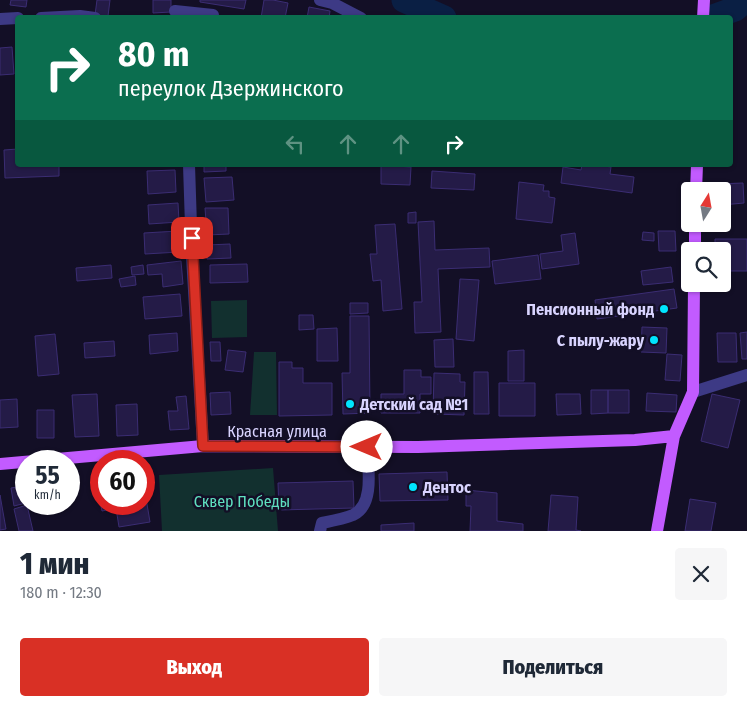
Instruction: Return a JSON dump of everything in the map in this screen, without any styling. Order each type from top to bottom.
[{"type":"main road","points":[[703,15],[704,0]]},
{"type":"main road","points":[[696,182],[697,167]]},
{"type":"main road","points":[[657,531],[674,436],[693,392],[694,292]]},
{"type":"main road","name":"Красная улица","points":[[0,464],[203,446],[428,447],[616,441],[674,436]]},
{"type":"street","points":[[320,0],[332,3],[355,15]]},
{"type":"street","points":[[174,10],[213,15]]},
{"type":"street","points":[[0,19],[15,18]]},
{"type":"street","points":[[189,167],[192,256],[203,446]]},
{"type":"street","points":[[693,392],[747,375]]},
{"type":"street","points":[[320,531],[322,523],[354,515],[365,504],[369,485],[367,447]]},
{"type":"green space","points":[[247,300],[247,337],[212,338],[211,301]]},
{"type":"green space","points":[[254,352],[276,352],[277,415],[250,415]]},
{"type":"green space","name":"Сквер Победы","points":[[273,468],[278,531],[162,531],[159,475]]},
{"type":"building","points":[[11,0],[27,0],[26,7],[10,5]]},
{"type":"building","points":[[97,0],[110,0],[108,15],[95,15]]},
{"type":"building","points":[[153,0],[171,0],[171,12],[153,13]]},
{"type":"building","points":[[200,0],[246,0],[244,9],[200,2]]},
{"type":"building","points":[[264,0],[288,3],[286,15],[262,15]]},
{"type":"building","points":[[309,7],[330,11],[329,15],[308,15]]},
{"type":"building","points":[[12,47],[14,74],[0,75],[0,48]]},
{"type":"building","points":[[15,149],[15,167],[59,167],[59,176],[5,178],[4,150]]},
{"type":"building","points":[[204,167],[226,167],[226,171],[204,172]]},
{"type":"building","points":[[381,167],[411,167],[410,185],[381,184]]},
{"type":"building","points":[[563,167],[581,170],[582,167],[611,167],[610,174],[634,177],[632,193],[561,183]]},
{"type":"building","points":[[175,170],[176,192],[148,194],[147,171]]},
{"type":"building","points":[[432,171],[475,174],[474,190],[431,188]]},
{"type":"building","points":[[232,177],[234,200],[206,202],[204,178]]},
{"type":"building","points":[[519,182],[544,185],[543,191],[549,191],[549,197],[555,198],[552,223],[516,219]]},
{"type":"building","points":[[731,183],[743,183],[744,203],[731,204]]},
{"type":"building","points":[[178,203],[179,222],[149,224],[148,205]]},
{"type":"building","points":[[205,208],[228,208],[229,234],[207,235]]},
{"type":"building","points":[[416,212],[416,223],[408,223],[408,213]]},
{"type":"building","points":[[434,221],[435,250],[489,248],[490,267],[438,269],[441,332],[415,333],[414,302],[422,302],[418,222]]},
{"type":"building","points":[[395,224],[402,309],[383,311],[381,280],[373,281],[370,254],[377,254],[375,225]]},
{"type":"building","points":[[178,231],[179,252],[145,254],[144,233]]},
{"type":"building","points":[[658,231],[675,231],[676,251],[659,251]]},
{"type":"building","points":[[643,232],[654,233],[654,241],[642,240]]},
{"type":"building","points":[[575,233],[579,264],[542,269],[540,254],[563,251],[561,235]]},
{"type":"building","points":[[715,239],[747,239],[747,271],[731,271],[731,242],[715,242]]},
{"type":"building","points":[[230,244],[231,258],[207,259],[207,245]]},
{"type":"building","points":[[538,255],[541,279],[495,284],[492,261]]},
{"type":"building","points":[[181,261],[183,284],[163,287],[162,274],[148,275],[147,265]]},
{"type":"building","points":[[247,264],[248,282],[210,283],[210,265]]},
{"type":"building","points":[[111,265],[112,278],[77,281],[76,268]]},
{"type":"building","points":[[143,265],[144,274],[132,275],[131,267]]},
{"type":"building","points":[[671,267],[673,282],[643,285],[641,271]]},
{"type":"building","points":[[135,276],[136,285],[121,287],[119,279]]},
{"type":"building","points":[[460,279],[479,280],[474,341],[456,339]]},
{"type":"building","points":[[674,289],[677,308],[597,319],[595,300]]},
{"type":"building","points":[[180,294],[182,316],[145,319],[143,297]]},
{"type":"building","points":[[350,303],[368,303],[368,313],[350,314]]},
{"type":"building","points":[[299,315],[313,315],[314,329],[299,330]]},
{"type":"building","points":[[350,316],[369,316],[370,413],[343,414],[342,373],[350,373]]},
{"type":"building","name":"С пылу-жару","points":[[642,327],[667,328],[666,353],[641,352]]},
{"type":"building","points":[[337,328],[338,361],[317,361],[317,329]]},
{"type":"building","points":[[747,332],[747,359],[742,359],[740,333]]},
{"type":"building","points":[[177,333],[178,351],[150,354],[149,335]]},
{"type":"building","points":[[717,333],[736,333],[737,362],[718,362]]},
{"type":"building","points":[[55,334],[59,374],[38,376],[35,336]]},
{"type":"building","points":[[453,339],[454,367],[435,367],[434,340]]},
{"type":"building","points":[[114,341],[115,356],[85,358],[84,343]]},
{"type":"building","points":[[210,342],[220,342],[221,361],[211,361]]},
{"type":"building","points":[[228,350],[246,352],[243,372],[225,370]]},
{"type":"building","points":[[524,350],[524,381],[508,381],[508,351]]},
{"type":"building","points":[[667,354],[682,355],[680,381],[665,380]]},
{"type":"building","points":[[279,362],[292,362],[292,368],[303,368],[303,383],[332,383],[332,415],[279,416]]},
{"type":"building","points":[[404,370],[421,370],[421,377],[431,377],[431,394],[420,394],[420,413],[381,413],[381,394],[404,394]]},
{"type":"building","points":[[474,372],[488,372],[489,414],[474,414]]},
{"type":"building","points":[[434,373],[460,374],[460,382],[465,382],[464,415],[433,414]]},
{"type":"building","points":[[499,383],[535,383],[535,416],[499,416]]},
{"type":"building","points":[[591,390],[608,390],[608,413],[591,414]]},
{"type":"building","points":[[608,390],[629,390],[629,413],[608,413]]},
{"type":"building","points":[[230,392],[231,414],[211,415],[210,393]]},
{"type":"building","points":[[647,393],[677,395],[676,412],[646,411]]},
{"type":"building","points":[[97,394],[99,436],[75,437],[72,395]]},
{"type":"building","points":[[556,394],[580,394],[581,414],[557,415]]},
{"type":"building","points":[[712,394],[740,400],[728,448],[701,441]]},
{"type":"building","points":[[186,396],[189,429],[170,430],[168,411],[178,411],[176,397]]},
{"type":"building","points":[[17,399],[18,427],[0,428],[0,400]]},
{"type":"building","points":[[137,404],[138,435],[117,436],[116,405]]},
{"type":"building","points":[[37,410],[54,410],[54,438],[37,438]]},
{"type":"building","name":"Дентос","points":[[447,472],[448,500],[380,501],[379,474]]},
{"type":"building","points":[[353,481],[354,508],[279,510],[278,483]]},
{"type":"building","points":[[15,487],[14,506],[11,488]]},
{"type":"building","points":[[466,490],[497,493],[497,521],[523,524],[523,531],[470,531],[471,506],[466,506]]},
{"type":"building","points":[[0,495],[6,529],[0,530]]},
{"type":"building","points":[[551,495],[578,497],[576,530],[581,531],[548,531]]},
{"type":"building","points":[[690,499],[716,503],[711,531],[685,531]]},
{"type":"building","points":[[15,515],[29,515],[33,531],[19,531]]},
{"type":"building","points":[[117,515],[149,515],[150,522],[119,527]]},
{"type":"building","points":[[414,523],[414,531],[381,531],[381,525]]},
{"type":"waterway","points":[[404,0],[437,15]]},
{"type":"waterway","points":[[718,15],[735,9],[746,0]]},
{"type":"place","name":"Пенсионный фонд","points":[[664,309]]},
{"type":"place","name":"С пылу-жару","points":[[654,340]]},
{"type":"place","name":"Детский сад №1","points":[[350,404]]},
{"type":"place","name":"Дентос","points":[[413,487]]},
{"type":"route","points":[[192,238],[203,446],[367,447]]}]
